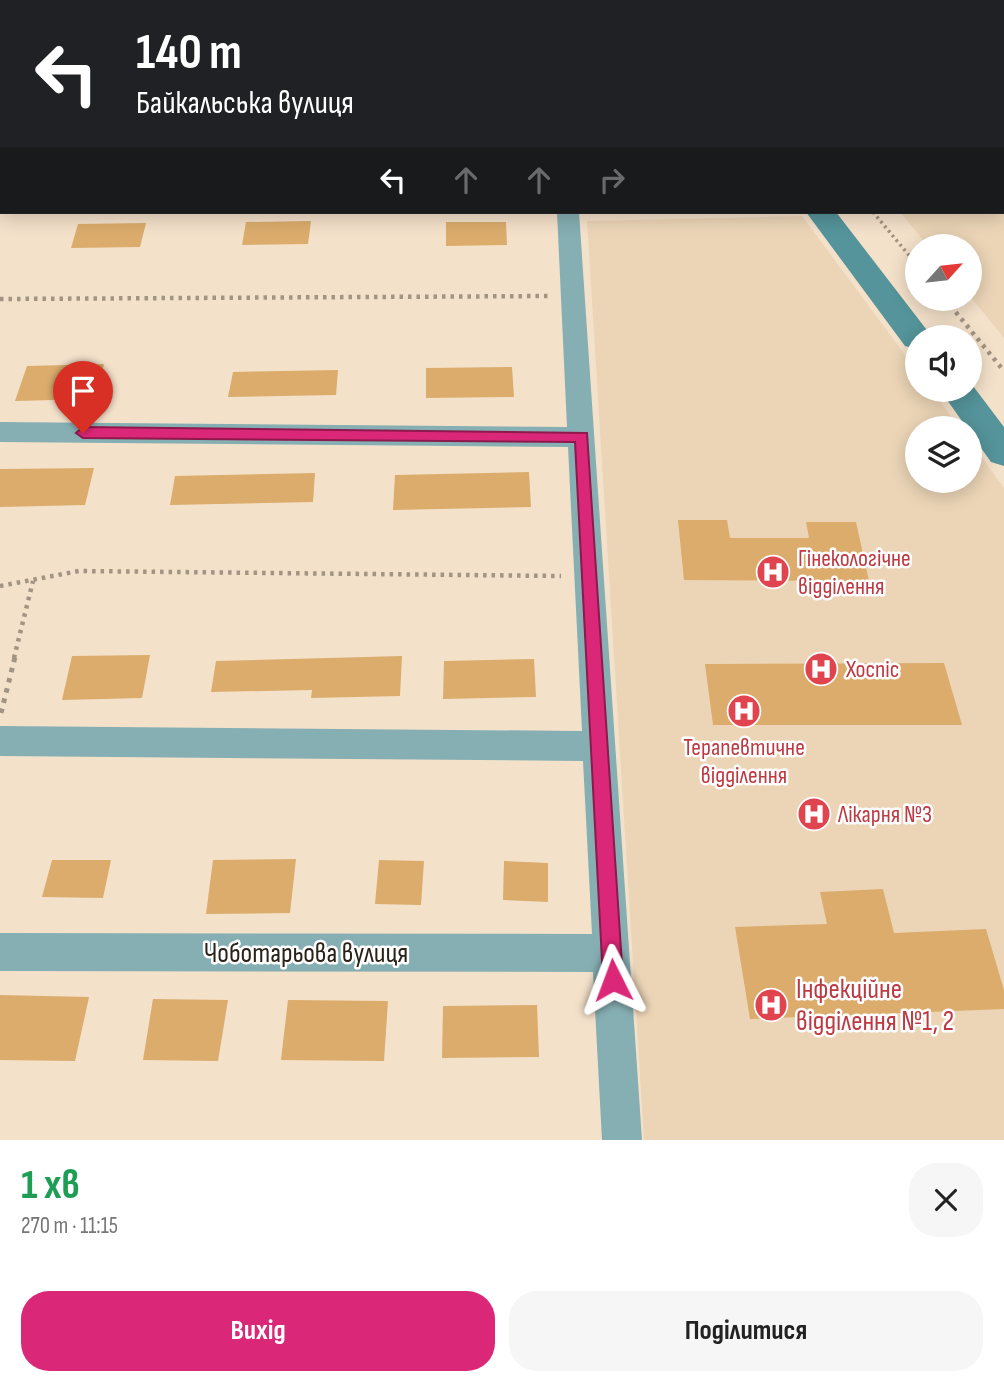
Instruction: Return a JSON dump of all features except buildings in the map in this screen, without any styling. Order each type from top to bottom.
[{"type":"main road","points":[[823,214],[907,325]]},
{"type":"main road","points":[[966,402],[1004,453]]},
{"type":"street","points":[[568,214],[622,1140]]},
{"type":"street","points":[[0,432],[582,437]]},
{"type":"street","points":[[0,741],[599,746]]},
{"type":"street","name":"Чоботарьова вулиця","points":[[0,952],[611,953]]},
{"type":"path","points":[[875,214],[905,251]]},
{"type":"path","points":[[0,299],[573,296]]},
{"type":"path","points":[[956,312],[1004,371]]},
{"type":"path","points":[[0,586],[79,571],[289,571],[513,577],[589,575]]},
{"type":"path","points":[[0,719],[33,581]]},
{"type":"shaded area","points":[[902,214],[1004,214],[1004,338],[982,311],[982,234],[918,234]]},
{"type":"shaded area","name":"Лікарня №3","points":[[802,216],[905,355],[905,402],[941,402],[951,416],[905,416],[905,493],[982,493],[982,458],[1004,488],[1004,1140],[644,1140],[587,221]]},
{"type":"place","name":"Гінекологічне відділення","points":[[773,572]]},
{"type":"place","name":"Хоспіс","points":[[821,669]]},
{"type":"place","name":"Терапевтичне відділення","points":[[744,711]]},
{"type":"place","name":"Лікарня №3","points":[[814,814]]},
{"type":"place","name":"Інфекційне відділення №1, 2","points":[[771,1005]]},
{"type":"route","points":[[83,433],[582,437],[613,980]]}]
